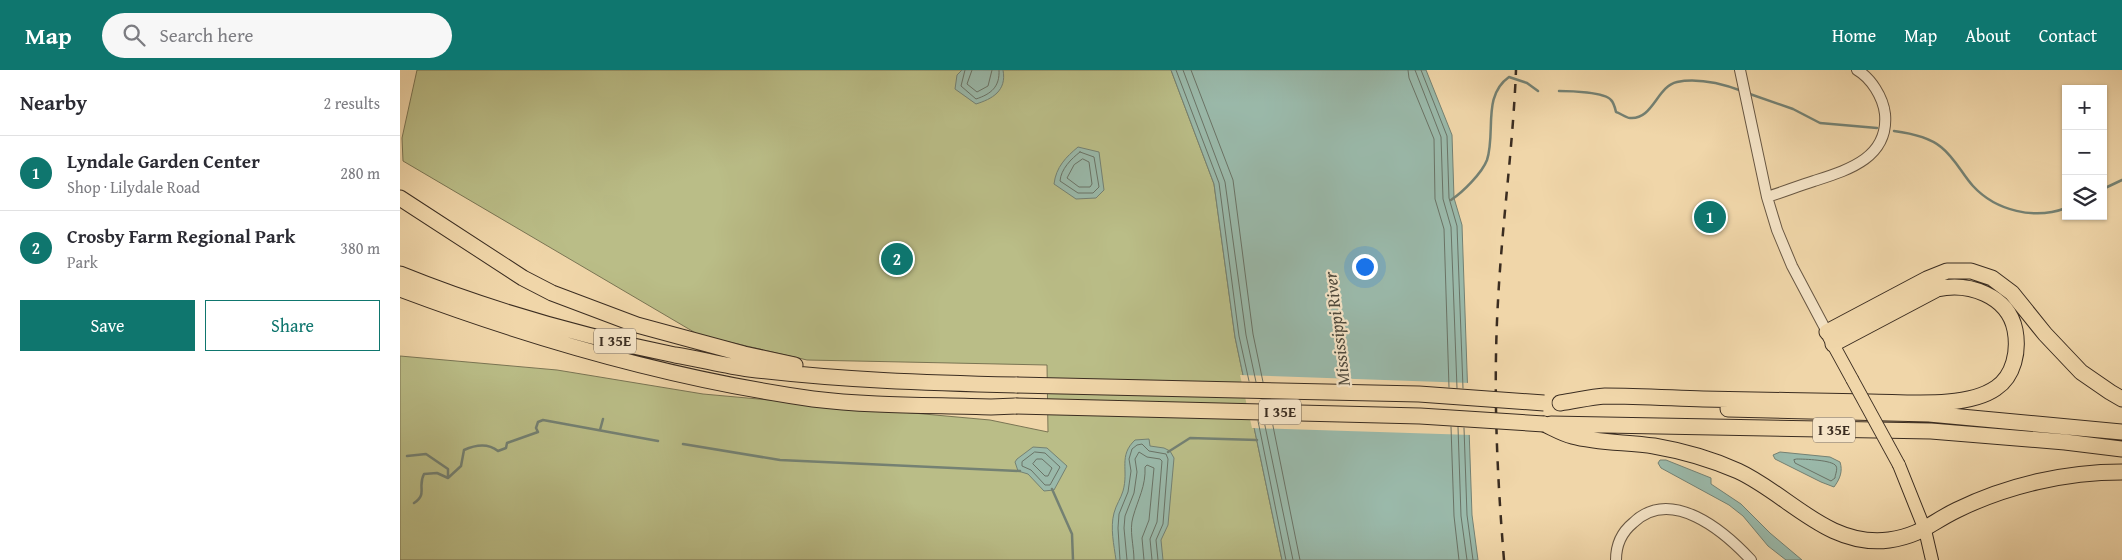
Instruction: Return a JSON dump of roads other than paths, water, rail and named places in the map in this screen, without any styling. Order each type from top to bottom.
[{"type":"highway","points":[[400,198],[408,205],[523,278],[552,293],[637,325],[838,377]]},
{"type":"highway","points":[[1830,338],[1927,279],[1948,271],[1971,271],[1992,278],[2012,294],[2045,334],[2081,372],[2122,399]]},
{"type":"highway","name":"I 35E","points":[[400,274],[484,305],[599,338],[748,369],[941,383],[1419,394],[1544,403],[1771,411],[1929,414],[2122,432]]},
{"type":"highway","points":[[1560,403],[1603,396],[1828,401],[1929,402],[1962,400],[1997,388],[2013,366],[2016,343],[2015,328],[2001,306],[1991,296],[1967,287],[1951,286],[1937,290],[1830,338]]},
{"type":"highway","name":"I 35E","points":[[400,289],[454,309],[536,335],[641,364],[724,384],[814,399],[991,407],[1016,406],[1420,416],[1544,424],[1931,431],[2065,442],[2122,449]]},
{"type":"highway","points":[[1544,424],[1571,436],[1655,446],[1722,464],[1754,479],[1825,527],[1852,538],[1869,541],[1909,536],[1925,530],[1957,510],[2032,482],[2089,473],[2122,472]]},
{"type":"main road","points":[[1830,338],[1899,465],[1925,530],[1932,560]]},
{"type":"street","points":[[1740,70],[1776,230],[1792,266],[1830,338]]},
{"type":"street","points":[[1767,196],[1848,170],[1869,156],[1880,141],[1886,124],[1884,106],[1866,75],[1857,70]]},
{"type":"street","points":[[1616,560],[1619,543],[1630,526],[1646,513],[1667,509],[1680,511],[1714,527],[1727,536],[1751,560]]},
{"type":"water","points":[[962,70],[1003,70],[1003,83],[993,97],[976,104],[955,89],[957,75]]},
{"type":"water","name":"Mississippi River","points":[[1171,70],[1426,70],[1452,135],[1454,198],[1462,225],[1472,515],[1478,560],[1282,560],[1235,337],[1214,184]]},
{"type":"water","points":[[1078,147],[1099,152],[1104,190],[1096,198],[1076,199],[1054,184],[1062,163]]},
{"type":"water","points":[[1149,439],[1150,446],[1170,451],[1174,458],[1168,525],[1161,540],[1163,560],[1116,560],[1112,525],[1115,510],[1125,483],[1125,458],[1135,440]]},
{"type":"water","points":[[1033,447],[1047,448],[1067,466],[1054,490],[1044,491],[1028,474],[1018,471],[1015,462]]},
{"type":"water","points":[[1780,452],[1830,457],[1840,462],[1841,472],[1839,478],[1834,487],[1821,482],[1775,459],[1773,455]]},
{"type":"water","points":[[1660,460],[1666,460],[1711,478],[1711,484],[1741,504],[1770,533],[1802,560],[1786,560],[1768,546],[1743,516],[1729,505],[1661,468],[1658,463]]},
{"type":"waterway","points":[[1451,200],[1472,182],[1487,160],[1493,104],[1495,94],[1501,85],[1509,77],[1527,83],[1538,91]]},
{"type":"waterway","points":[[1559,91],[1587,92],[1602,95],[1611,100],[1616,112],[1630,118],[1644,114],[1664,90],[1677,82],[1710,82],[1742,91]]},
{"type":"waterway","points":[[1747,93],[1793,109],[1820,123],[1877,128]]},
{"type":"waterway","points":[[1894,131],[1919,136],[1946,151],[1973,186],[1993,202],[2016,211],[2029,213],[2054,212],[2062,209]]},
{"type":"waterway","points":[[2107,187],[2122,180]]},
{"type":"waterway","points":[[600,430],[603,419]]},
{"type":"waterway","points":[[414,503],[420,496],[424,474],[437,473],[448,478],[461,466],[464,450],[481,446],[494,448],[498,451],[506,448],[507,443],[538,432],[536,428],[538,422],[543,420],[658,441]]},
{"type":"waterway","points":[[1168,452],[1190,438],[1257,440]]},
{"type":"waterway","points":[[683,444],[780,460],[1020,471]]},
{"type":"waterway","points":[[407,456],[426,454],[448,469],[448,478]]},
{"type":"waterway","points":[[1052,489],[1072,534],[1073,560]]},
{"type":"railway","points":[[1504,560],[1496,431],[1496,366],[1500,272],[1516,70]]},
{"type":"place","name":"Lyndale Garden Center","points":[[1710,217]]},
{"type":"place","name":"Crosby Farm Regional Park","points":[[897,259]]}]
